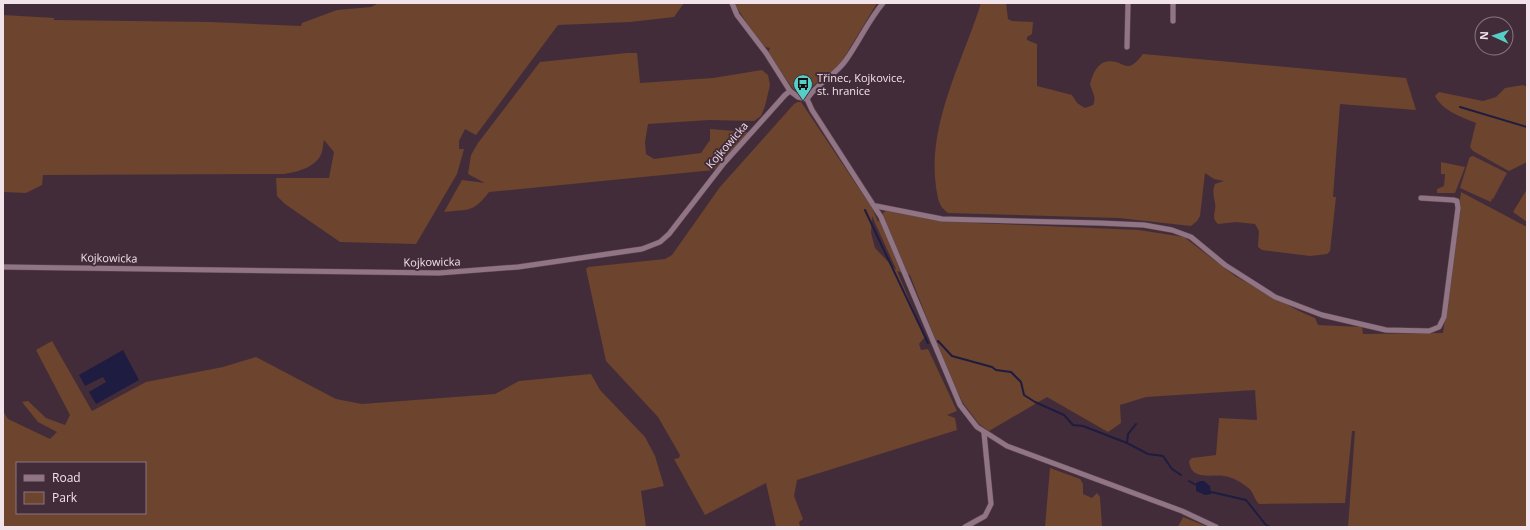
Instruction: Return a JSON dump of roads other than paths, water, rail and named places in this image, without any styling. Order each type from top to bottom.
[{"type":"street","points":[[732,3],[737,15],[766,53],[790,91],[798,97],[807,99]]},
{"type":"street","points":[[807,99],[811,93],[833,75],[846,61],[883,3]]},
{"type":"street","points":[[1127,47],[1128,3]]},
{"type":"street","points":[[1173,3],[1173,21]]},
{"type":"street","name":"Kojkowicka","points":[[3,267],[439,272],[518,267],[642,249],[660,242],[669,234],[724,163],[790,91]]},
{"type":"street","points":[[807,99],[812,110],[876,206],[960,405],[972,422],[984,434],[1007,446],[1182,511],[1216,527]]},
{"type":"street","points":[[876,206],[942,219],[1100,223],[1144,226],[1172,230],[1191,237],[1225,265],[1275,297],[1322,315],[1370,328],[1429,332],[1439,326],[1444,317],[1458,208],[1457,201],[1421,198]]},
{"type":"street","points":[[965,527],[985,516],[990,504],[984,434]]},
{"type":"waterway","points":[[1460,107],[1527,127]]},
{"type":"waterway","points":[[865,210],[928,343]]},
{"type":"waterway","points":[[938,341],[952,356],[992,367],[996,370],[1011,372],[1021,382],[1024,395],[1035,402],[1064,415],[1073,425],[1083,426],[1127,443],[1148,454],[1163,456],[1172,469],[1181,475]]},
{"type":"waterway","points":[[1127,443],[1128,434],[1136,424]]},
{"type":"waterway","points":[[1189,481],[1198,486]]},
{"type":"waterway","points":[[1211,492],[1246,500],[1266,525],[1270,527]]},
{"type":"place","name":"Třinec, Kojkovice, st. hranice","points":[[803,101]]}]
